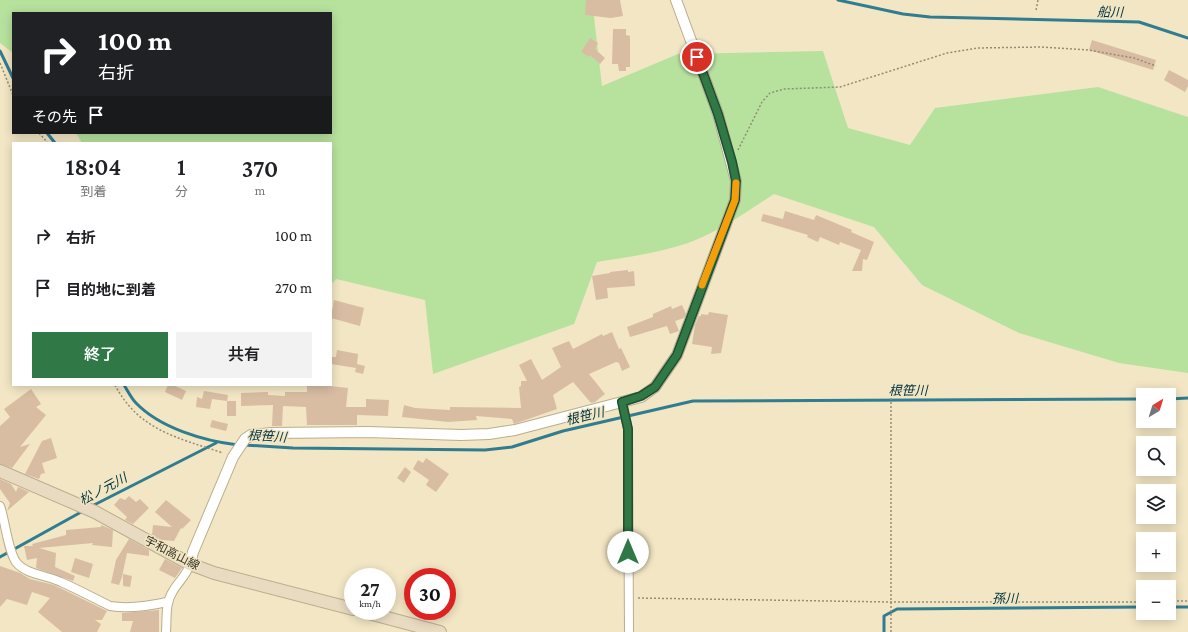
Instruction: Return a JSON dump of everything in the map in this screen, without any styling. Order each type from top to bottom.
[{"type":"main road","name":"宇和高山線","points":[[0,471],[95,512],[190,564],[214,573],[344,607]]},
{"type":"main road","points":[[395,620],[440,632]]},
{"type":"street","points":[[166,632],[168,602],[172,592],[188,570],[193,552],[234,454],[245,439],[251,435],[258,433],[368,432],[461,435],[489,434],[515,430],[623,405],[655,387],[677,355],[735,200],[736,181],[718,114],[676,0]]},
{"type":"street","points":[[623,405],[627,424],[629,632]]},
{"type":"street","points":[[0,506],[13,553],[16,561],[21,567],[31,572],[59,581],[110,606],[119,608],[148,606],[168,602]]},
{"type":"path","points":[[1036,10],[1038,0]]},
{"type":"path","points":[[732,162],[762,102],[770,93],[784,89],[840,87],[947,53],[978,48],[1042,47],[1088,50],[1134,58],[1156,66]]},
{"type":"path","points":[[0,63],[12,93]]},
{"type":"path","points":[[40,134],[47,142]]},
{"type":"path","points":[[116,386],[134,412],[160,431],[234,454]]},
{"type":"path","points":[[891,390],[891,632]]},
{"type":"path","points":[[628,598],[891,602],[1136,602]]},
{"type":"path","points":[[1176,601],[1188,601]]},
{"type":"green space","points":[[0,0],[592,0],[602,86],[678,54],[823,51],[848,128],[910,145],[935,108],[1098,87],[1188,117],[1188,373],[1119,363],[1019,333],[922,285],[874,227],[774,194],[743,215],[711,233],[688,243],[654,252],[597,262],[574,324],[433,374],[425,300],[336,279],[332,284],[332,142],[81,142],[77,134],[332,134],[332,12],[12,12],[12,52],[0,43]]},
{"type":"building","points":[[586,0],[620,0],[623,16],[611,18],[585,15]]},
{"type":"building","points":[[613,29],[626,29],[626,35],[630,36],[630,67],[626,67],[626,71],[619,71],[618,64],[612,64]]},
{"type":"building","points":[[590,38],[598,43],[595,49],[605,58],[600,64],[590,55],[589,57],[581,52]]},
{"type":"building","points":[[1092,40],[1156,60],[1153,70],[1089,50]]},
{"type":"building","points":[[1169,70],[1188,80],[1188,86],[1185,92],[1164,80]]},
{"type":"building","points":[[785,211],[814,220],[816,215],[852,230],[851,232],[874,242],[867,260],[863,259],[862,271],[852,271],[861,250],[840,242],[839,245],[820,237],[818,242],[807,237],[808,235],[761,221],[763,214],[783,219]]},
{"type":"building","points":[[628,270],[628,272],[634,271],[635,286],[607,288],[608,298],[596,300],[592,276]]},
{"type":"building","points":[[334,300],[364,308],[360,326],[332,318]]},
{"type":"building","points":[[682,305],[686,314],[684,318],[675,321],[679,331],[670,334],[667,326],[630,337],[627,327],[653,317],[653,314],[671,306],[672,309]]},
{"type":"building","points":[[709,312],[728,315],[721,353],[711,354],[712,347],[692,344],[695,325],[699,316],[701,316],[701,314],[708,315]]},
{"type":"building","points":[[612,332],[619,349],[621,348],[630,367],[622,371],[619,363],[616,362],[589,374],[605,394],[595,402],[591,403],[573,382],[553,395],[557,409],[514,424],[512,419],[476,416],[477,420],[448,422],[402,417],[404,405],[415,408],[450,410],[450,407],[521,408],[519,387],[521,386],[521,381],[527,381],[519,365],[531,359],[542,380],[561,367],[552,348],[569,341],[573,349],[602,334],[603,336]]},
{"type":"building","points":[[337,350],[358,354],[357,364],[365,366],[363,374],[355,372],[356,368],[332,364],[332,357],[336,357]]},
{"type":"building","points":[[168,386],[175,386],[186,391],[182,400],[165,392]]},
{"type":"building","points":[[307,386],[348,388],[346,407],[366,407],[366,399],[389,400],[388,416],[357,415],[357,425],[307,425],[306,407],[283,406],[282,426],[272,426],[273,405],[241,406],[241,393],[268,392],[268,395],[285,396],[285,392],[307,392]]},
{"type":"building","points":[[31,389],[41,404],[36,407],[46,415],[20,447],[30,444],[12,468],[0,464],[0,426],[10,417],[4,409]]},
{"type":"building","points":[[204,391],[228,395],[227,401],[212,399],[210,409],[196,407],[197,397],[202,399]]},
{"type":"building","points":[[227,401],[236,401],[236,416],[227,416]]},
{"type":"building","points":[[212,420],[228,424],[226,431],[210,427]]},
{"type":"building","points":[[51,438],[57,458],[42,463],[45,473],[41,474],[39,479],[25,474],[42,441]]},
{"type":"building","points":[[426,458],[449,474],[436,492],[426,485],[429,480],[413,469],[418,460],[423,463]]},
{"type":"building","points":[[405,467],[411,472],[404,483],[397,478]]},
{"type":"building","points":[[0,479],[11,484],[16,492],[18,487],[29,492],[7,511],[10,503],[0,489]]},
{"type":"building","points":[[129,496],[136,502],[140,499],[149,508],[133,524],[125,520],[127,517],[114,505],[120,498],[125,500]]},
{"type":"building","points":[[166,500],[191,520],[182,529],[181,528],[174,541],[162,540],[152,535],[153,525],[172,527],[155,512]]},
{"type":"building","points":[[101,525],[113,530],[112,547],[92,545],[93,543],[39,548],[56,553],[55,567],[75,576],[73,581],[36,568],[37,558],[27,560],[24,546],[33,546],[32,544],[66,535],[66,530],[101,527]]},
{"type":"building","points":[[129,539],[149,550],[149,556],[127,553],[119,585],[111,583],[116,560]]},
{"type":"building","points":[[75,558],[93,564],[89,578],[71,572]]},
{"type":"building","points":[[165,559],[182,568],[175,578],[159,570]]},
{"type":"building","points":[[0,566],[20,573],[30,579],[54,585],[107,611],[102,620],[95,620],[101,624],[97,632],[62,632],[38,612],[50,598],[32,592],[27,605],[7,599],[0,607]]},
{"type":"building","points":[[123,574],[132,576],[130,587],[123,586]]},
{"type":"building","points":[[159,610],[159,632],[130,632],[133,621],[122,621],[122,613]]},
{"type":"waterway","name":"船川","points":[[838,0],[903,14],[930,17],[1139,22],[1188,38]]},
{"type":"waterway","name":"根笹川","points":[[0,51],[12,76]]},
{"type":"waterway","name":"根笹川","points":[[48,134],[54,142]]},
{"type":"waterway","name":"根笹川","points":[[125,386],[136,403],[157,420],[197,437],[238,445]]},
{"type":"waterway","name":"根笹川","points":[[1176,399],[1188,398]]},
{"type":"waterway","name":"根笹川","points":[[244,445],[293,448],[485,450],[512,447],[563,431],[693,401],[1136,399]]},
{"type":"waterway","name":"松ノ元川","points":[[92,506],[216,443]]},
{"type":"waterway","name":"松ノ元川","points":[[0,557],[83,511]]},
{"type":"waterway","name":"孫川","points":[[884,632],[884,616],[897,609],[1136,607]]},
{"type":"waterway","name":"孫川","points":[[1176,607],[1188,607]]},
{"type":"slow traffic","points":[[702,285],[735,200],[736,183]]},
{"type":"route","points":[[628,552],[628,429],[622,402],[641,396],[655,387],[677,355],[707,271],[735,200],[736,181],[732,162],[718,114],[697,57]]}]
